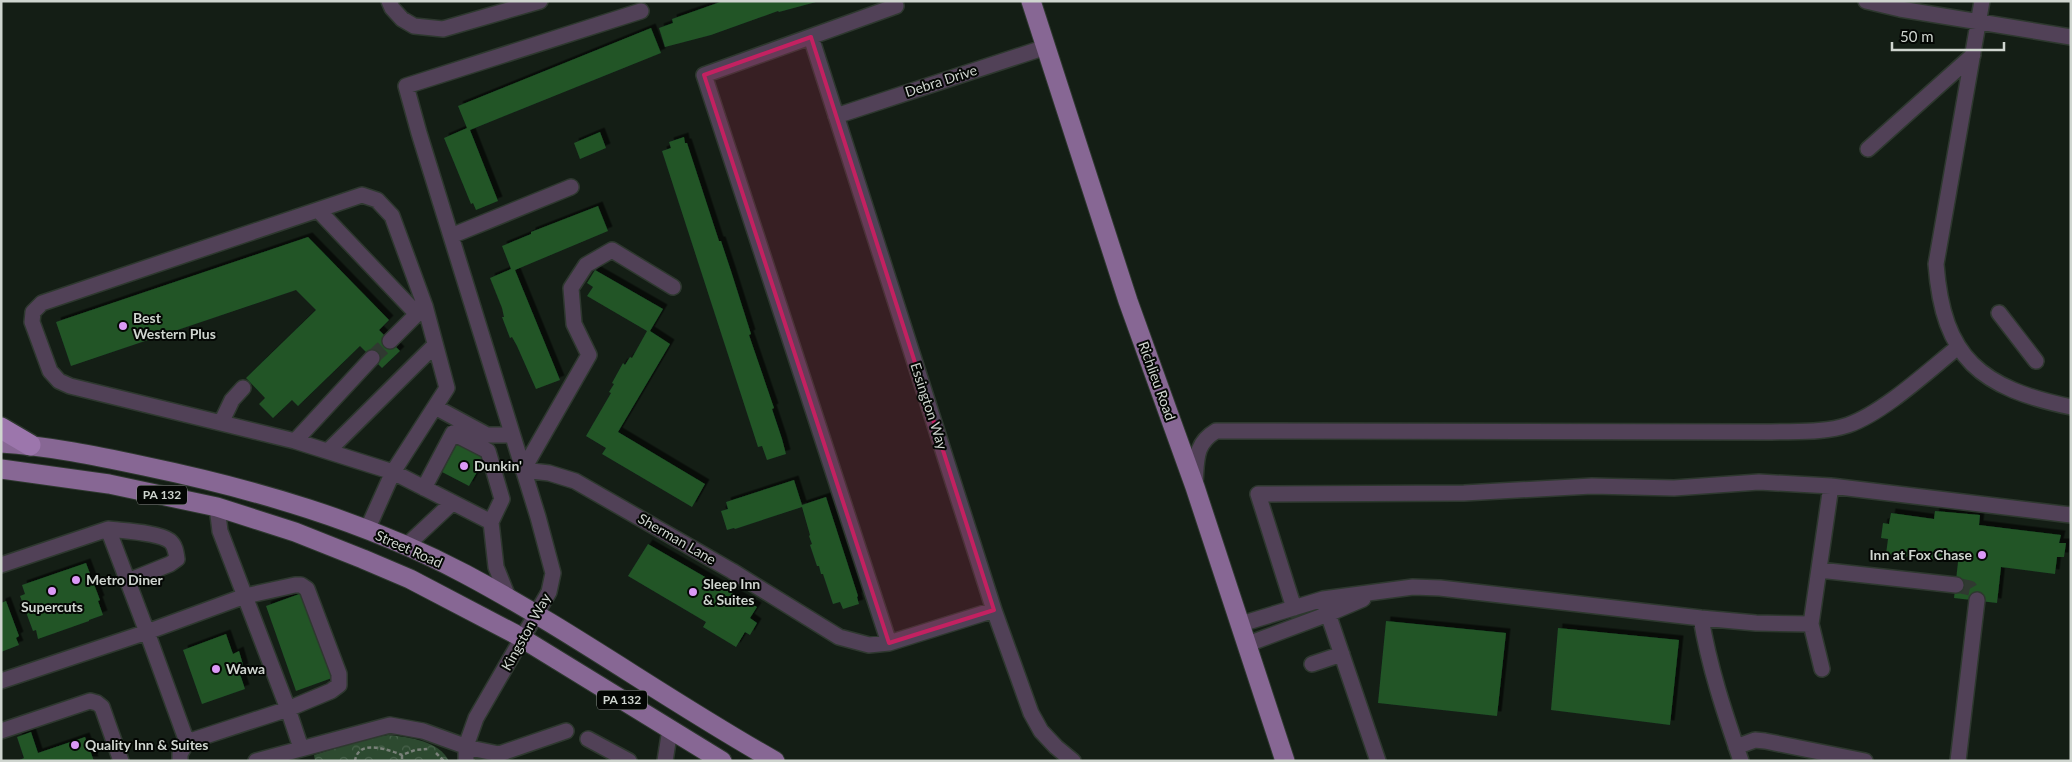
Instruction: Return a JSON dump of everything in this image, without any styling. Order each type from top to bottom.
[{"type":"highway","points":[[1,428],[30,445]]},
{"type":"main road","name":"Richlieu Road","points":[[1031,1],[1128,301],[1248,644],[1285,761]]},
{"type":"main road","name":"Street Road","points":[[1,443],[30,445],[192,476],[255,492],[367,530],[406,546],[464,573],[508,598],[775,761]]},
{"type":"main road","name":"Street Road","points":[[1,469],[109,484],[217,507],[295,532],[410,579],[523,639],[722,761]]},
{"type":"street","points":[[389,1],[392,8],[402,19],[414,26],[443,29],[540,1]]},
{"type":"street","points":[[1866,1],[1900,9],[2071,36]]},
{"type":"street","points":[[1982,1],[1936,264],[1940,305],[1945,321],[1958,347],[1978,368],[2008,389],[2030,397],[2071,407]]},
{"type":"street","points":[[889,643],[704,75],[896,6]]},
{"type":"street","name":"Kingston Way","points":[[466,754],[476,718],[549,592],[553,573],[523,470],[418,133],[406,86],[641,11]]},
{"type":"street","name":"Essington Way","points":[[811,37],[994,610],[1031,713],[1041,731],[1073,761]]},
{"type":"street","name":"Debra Drive","points":[[836,116],[1046,47]]},
{"type":"street","points":[[1868,149],[1972,55]]},
{"type":"street","points":[[451,236],[571,187]]},
{"type":"street","points":[[367,530],[393,472],[447,388],[435,345],[421,310],[392,216],[377,200],[362,195],[42,303],[33,312],[32,322],[50,371],[59,381],[70,386],[295,441],[393,472],[491,522]]},
{"type":"street","points":[[318,210],[421,310]]},
{"type":"street","points":[[523,470],[589,355],[574,324],[571,288],[586,265],[612,250],[673,286]]},
{"type":"street","points":[[390,341],[421,310]]},
{"type":"street","points":[[1998,313],[2036,361]]},
{"type":"street","points":[[328,451],[435,345]]},
{"type":"street","points":[[1194,487],[1198,452],[1202,442],[1216,431],[1772,432],[1831,429],[1860,420],[1882,407],[1958,347]]},
{"type":"street","points":[[295,441],[372,358]]},
{"type":"street","points":[[221,423],[232,400],[243,388]]},
{"type":"street","points":[[435,407],[487,435],[512,435]]},
{"type":"street","points":[[424,488],[453,434],[488,451],[502,499],[491,522],[496,567],[508,598]]},
{"type":"street","name":"Sherman Lane","points":[[523,470],[575,481],[715,561],[839,637],[869,645],[889,643],[994,610]]},
{"type":"street","points":[[1294,608],[1258,494],[1464,492],[1592,486],[1674,488],[1760,482],[1830,486],[2071,515]]},
{"type":"street","points":[[1822,669],[1811,624],[1830,486]]},
{"type":"street","points":[[406,546],[452,503]]},
{"type":"street","points":[[217,507],[220,531],[301,748]]},
{"type":"street","points":[[108,529],[187,742]]},
{"type":"street","points":[[1,565],[108,529],[159,536],[170,541],[176,550],[177,558],[170,564],[128,581]]},
{"type":"street","points":[[1819,570],[1956,585]]},
{"type":"street","points":[[1,680],[147,632],[245,596],[301,585],[307,589],[339,674],[339,684],[331,692],[288,709],[187,742],[180,754],[180,761]]},
{"type":"street","points":[[1241,624],[1323,599],[1413,587],[1440,588],[1701,618],[1756,623],[1811,624]]},
{"type":"street","points":[[1248,644],[1328,614],[1378,592]]},
{"type":"street","points":[[1323,599],[1378,761]]},
{"type":"street","points":[[1958,761],[1977,600]]},
{"type":"street","points":[[1701,618],[1705,644],[1716,686],[1739,754],[1755,740],[1866,761]]},
{"type":"street","points":[[1312,664],[1342,654]]},
{"type":"street","points":[[1,731],[90,701],[102,707],[121,761]]},
{"type":"street","points":[[256,761],[390,725],[422,731],[466,754],[500,757],[566,731]]},
{"type":"street","points":[[665,761],[670,729]]},
{"type":"street","points":[[588,739],[629,761]]},
{"type":"path","points":[[355,761],[356,756],[361,750],[368,748],[385,749],[402,756],[415,750],[426,749],[435,751],[444,761]]},
{"type":"path","points":[[402,756],[402,761]]},
{"type":"highlighted area","points":[[811,37],[994,610],[889,643],[704,75]]},
{"type":"green space","points":[[388,735],[423,741],[438,749],[449,761],[315,761],[314,755],[365,739]]},
{"type":"building","points":[[723,1],[816,2],[778,11],[711,35],[665,47],[659,28],[673,23],[672,19]]},
{"type":"building","points":[[651,28],[661,53],[470,130],[498,201],[476,210],[473,203],[471,204],[444,138],[467,128],[458,106]]},
{"type":"building","points":[[600,132],[606,148],[580,159],[574,143]]},
{"type":"building","points":[[684,137],[731,271],[751,334],[749,335],[774,408],[772,409],[786,454],[767,460],[762,446],[758,447],[662,151],[671,148],[669,142]]},
{"type":"building","points":[[598,206],[608,231],[515,270],[560,380],[536,389],[517,346],[512,337],[510,338],[502,317],[504,317],[502,308],[490,278],[511,269],[502,246],[531,234],[531,232]]},
{"type":"building","name":"Best Western Plus","points":[[308,237],[389,320],[379,330],[400,351],[382,368],[360,346],[298,406],[292,400],[273,418],[259,404],[265,398],[246,378],[316,310],[296,290],[71,366],[56,322]]},
{"type":"building","points":[[595,270],[663,309],[650,331],[670,344],[618,432],[705,484],[692,507],[602,454],[606,448],[586,436],[611,393],[609,392],[614,384],[612,383],[623,363],[625,365],[630,357],[632,358],[647,331],[587,296],[593,287],[587,283]]},
{"type":"building","name":"Dunkin'","points":[[459,440],[486,453],[479,473],[477,472],[469,486],[442,472]]},
{"type":"building","points":[[794,480],[802,505],[826,497],[859,604],[843,609],[840,602],[833,604],[823,574],[821,574],[819,566],[817,566],[810,545],[812,544],[802,507],[727,530],[721,511],[728,509],[726,502]]},
{"type":"building","name":"Inn at Fox Chase","points":[[1935,511],[1980,515],[1979,525],[2061,535],[2059,543],[2066,543],[2064,557],[2057,557],[2055,574],[2001,567],[1997,603],[1954,598],[1958,562],[1886,554],[1888,539],[1881,538],[1883,523],[1889,524],[1891,513],[1934,519]]},
{"type":"building","name":"Sleep Inn & Suites","points":[[648,544],[757,607],[750,618],[757,623],[750,635],[745,632],[736,647],[703,627],[706,622],[628,576]]},
{"type":"building","points":[[86,563],[100,600],[98,601],[103,615],[38,639],[36,630],[33,631],[20,596],[25,594],[22,585]]},
{"type":"building","name":"Wawa","points":[[302,593],[332,678],[296,691],[266,606]]},
{"type":"building","points":[[6,601],[19,636],[16,638],[19,645],[1,652],[1,603]]},
{"type":"building","points":[[1386,621],[1506,633],[1497,716],[1378,703]]},
{"type":"building","points":[[1558,628],[1679,640],[1670,725],[1551,710]]},
{"type":"building","name":"Wawa","points":[[226,634],[233,654],[239,651],[244,668],[239,671],[245,689],[202,704],[183,650]]},
{"type":"building","name":"Quality Inn & Suites","points":[[31,732],[38,753],[85,737],[94,761],[17,761],[24,758],[17,737]]},
{"type":"tunnel","points":[[372,358],[390,341]]},
{"type":"tunnel","points":[[1956,585],[1970,588],[1977,600]]},
{"type":"place","name":"Best Western Plus","points":[[123,326]]},
{"type":"place","name":"Dunkin'","points":[[464,466]]},
{"type":"place","name":"Inn at Fox Chase","points":[[1982,555]]},
{"type":"place","name":"Metro Diner","points":[[76,580]]},
{"type":"place","name":"Supercuts","points":[[52,591]]},
{"type":"place","name":"Sleep Inn & Suites","points":[[693,592]]},
{"type":"place","name":"Wawa","points":[[216,669]]},
{"type":"place","name":"Quality Inn & Suites","points":[[75,745]]}]
